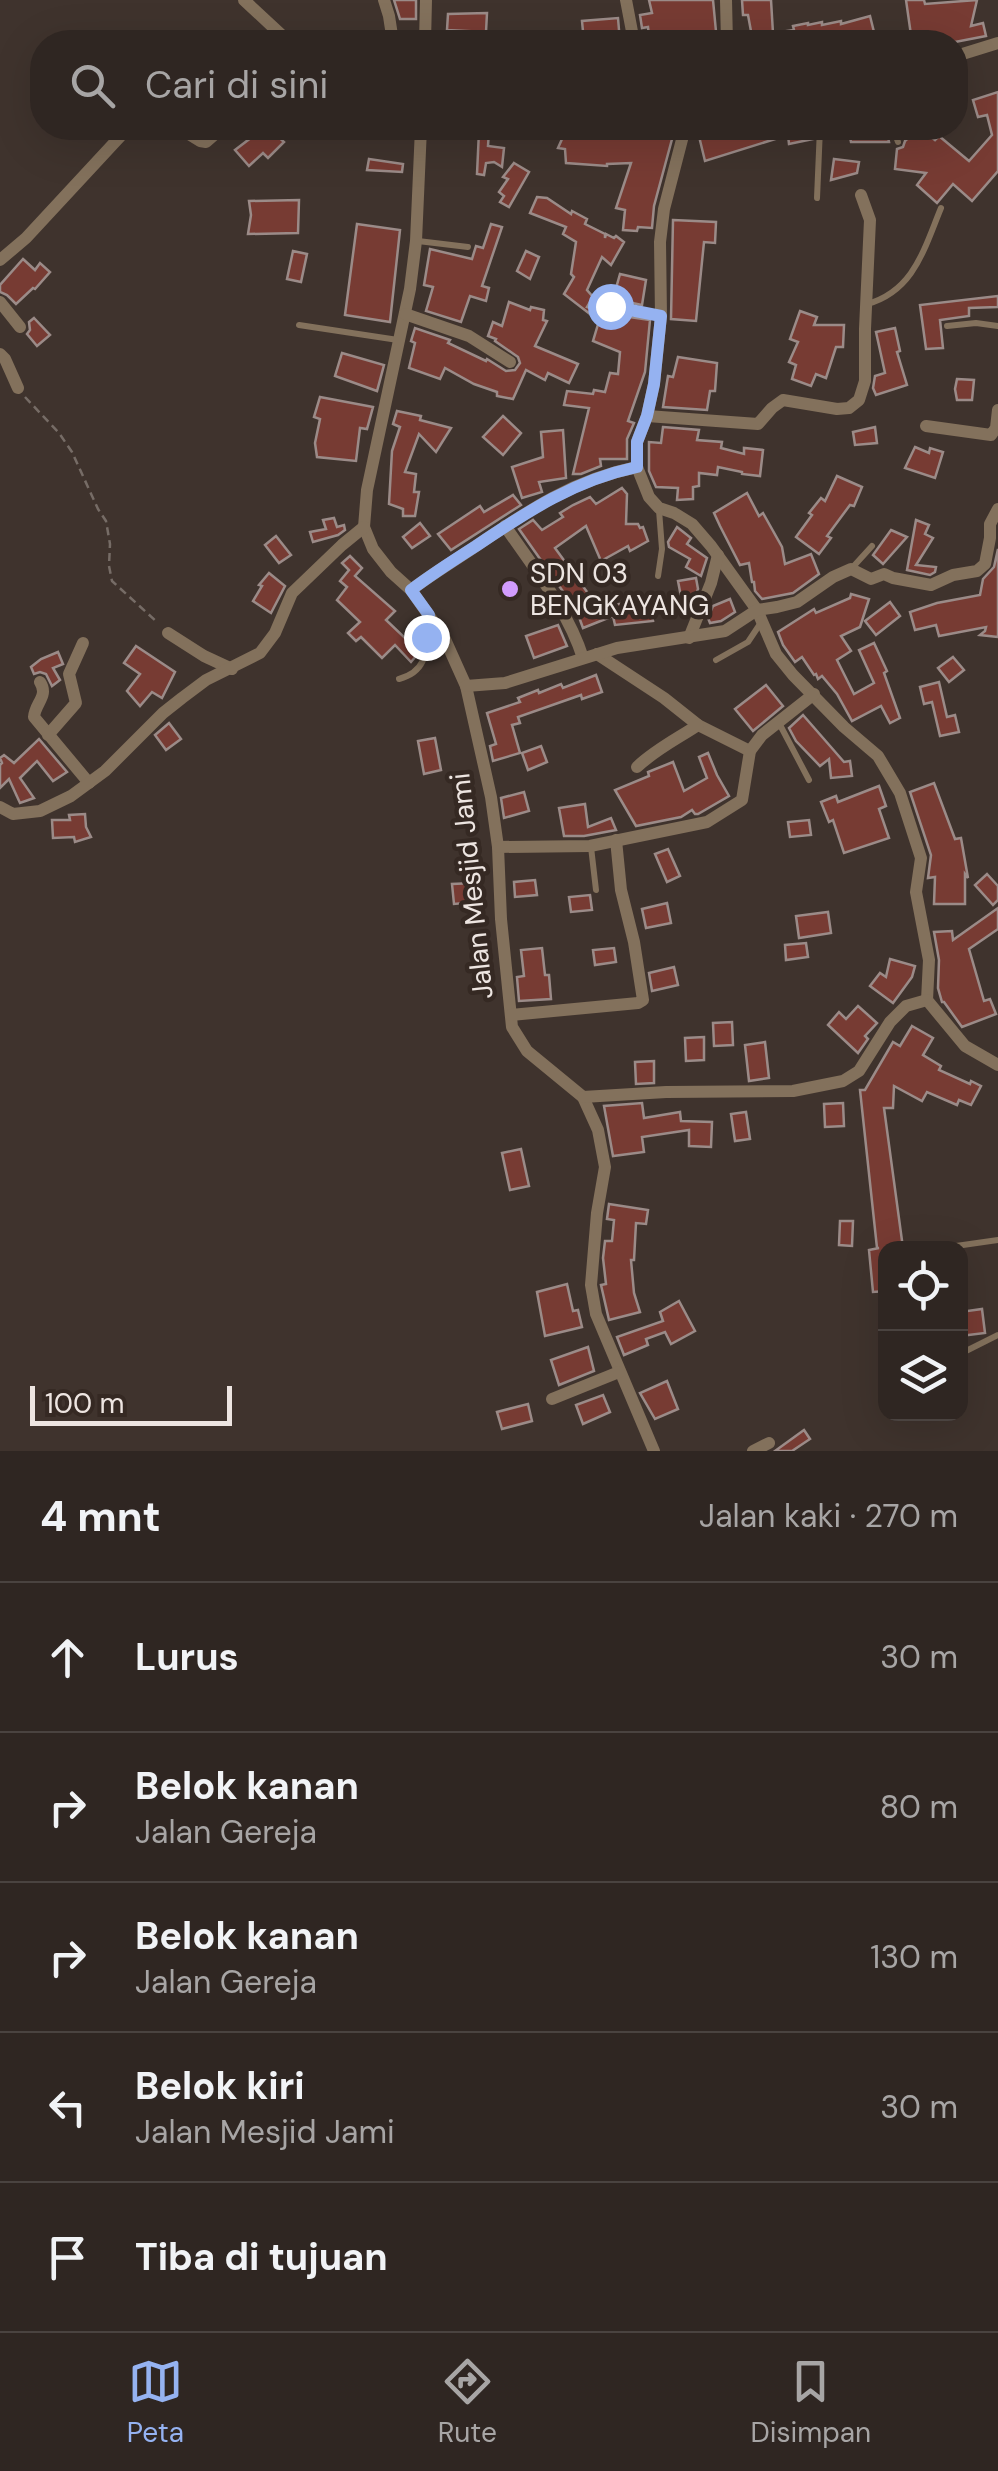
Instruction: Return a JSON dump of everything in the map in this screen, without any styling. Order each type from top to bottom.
[{"type":"street","points":[[244,0],[277,30]]},
{"type":"street","points":[[384,0],[391,30]]},
{"type":"street","points":[[425,30],[426,0]]},
{"type":"street","points":[[626,0],[632,30]]},
{"type":"street","points":[[726,0],[726,30]]},
{"type":"street","points":[[968,52],[998,43]]},
{"type":"street","points":[[0,260],[26,238],[117,140]]},
{"type":"street","points":[[0,807],[13,814],[40,811],[71,796],[105,770],[163,712],[206,680],[260,653],[275,632],[292,593],[364,527],[367,490],[400,340],[416,241],[421,140]]},
{"type":"street","points":[[682,140],[662,226],[661,316],[654,384],[637,442],[637,467],[649,497],[659,508],[692,524],[718,555],[759,615],[776,654],[792,675],[878,756],[900,793],[921,858],[916,892],[929,960],[927,1000],[966,1046],[998,1066]]},
{"type":"street","points":[[647,416],[758,424],[784,400],[850,408],[859,400],[866,381],[870,220],[861,195]]},
{"type":"street","points":[[0,302],[20,327]]},
{"type":"street","points":[[405,314],[470,336],[510,362]]},
{"type":"street","points":[[0,354],[18,388]]},
{"type":"street","points":[[926,426],[992,435],[998,410]]},
{"type":"street","points":[[411,590],[560,492],[637,467]]},
{"type":"street","points":[[466,686],[505,683],[617,648],[725,631],[797,602],[832,577],[851,569],[871,579],[884,574],[930,585],[978,571],[985,564],[990,524],[998,509]]},
{"type":"street","points":[[505,526],[590,656],[664,698],[698,726],[750,751]]},
{"type":"street","name":"Jalan Mesjid Jami","points":[[364,527],[373,549],[411,590],[444,637],[466,686],[498,847],[512,1027],[528,1051],[583,1097],[598,1130],[605,1167],[591,1285],[596,1314],[654,1451]]},
{"type":"street","points":[[688,638],[718,555]]},
{"type":"street","points":[[168,633],[232,669]]},
{"type":"street","points":[[48,735],[76,703],[69,674],[83,643]]},
{"type":"street","points":[[40,682],[44,697],[34,709],[34,717],[88,783]]},
{"type":"street","points":[[498,847],[590,846],[707,822],[742,800],[750,751],[762,735],[814,694]]},
{"type":"street","points":[[637,767],[655,750],[698,726]]},
{"type":"street","points":[[511,1015],[643,1000],[621,890],[616,840]]},
{"type":"street","points":[[583,1097],[793,1091],[842,1081],[858,1071],[890,1022],[906,1006],[927,1000]]},
{"type":"street","points":[[552,1399],[619,1372]]},
{"type":"street","points":[[753,1451],[769,1443]]},
{"type":"lane","points":[[817,198],[819,140]]},
{"type":"lane","points":[[866,304],[886,298],[902,286],[920,259],[941,208]]},
{"type":"lane","points":[[416,241],[468,247]]},
{"type":"lane","points":[[599,295],[610,306],[661,316]]},
{"type":"lane","points":[[299,325],[400,340]]},
{"type":"lane","points":[[947,326],[998,326]]},
{"type":"lane","points":[[658,576],[662,549],[659,508]]},
{"type":"lane","points":[[851,569],[872,546]]},
{"type":"lane","points":[[398,679],[413,675],[422,662],[429,615]]},
{"type":"lane","points":[[716,660],[748,642],[759,615]]},
{"type":"lane","points":[[779,722],[809,780]]},
{"type":"lane","points":[[590,846],[596,890]]},
{"type":"lane","points":[[968,1244],[998,1240]]},
{"type":"lane","points":[[968,1350],[998,1335]]},
{"type":"path","points":[[18,388],[72,452],[106,521],[112,580],[168,633]]},
{"type":"building","points":[[394,0],[416,0],[416,19],[400,19]]},
{"type":"building","points":[[649,0],[713,0],[716,30],[642,28],[640,15],[652,13]]},
{"type":"building","points":[[742,0],[771,0],[773,30],[751,30],[748,15],[743,15]]},
{"type":"building","points":[[906,0],[924,0],[925,4],[977,0],[971,26],[983,23],[986,36],[968,39],[968,30],[910,30]]},
{"type":"building","points":[[487,13],[486,30],[447,30],[448,14]]},
{"type":"building","points":[[870,16],[874,30],[794,30],[793,26],[841,24]]},
{"type":"building","points":[[618,18],[619,30],[583,30],[582,21]]},
{"type":"building","points":[[998,92],[998,171],[972,201],[953,184],[937,203],[917,185],[926,173],[895,169],[897,149],[906,140],[944,140],[969,161],[992,135],[987,115],[978,117],[973,100]]},
{"type":"building","points":[[248,140],[284,142],[268,158],[263,153],[249,166],[235,150]]},
{"type":"building","points":[[479,140],[504,148],[502,167],[486,163],[484,175],[477,174]]},
{"type":"building","points":[[562,140],[672,140],[652,228],[623,230],[625,210],[616,208],[631,163],[566,163],[565,149],[558,148]]},
{"type":"building","points":[[700,140],[772,140],[705,161]]},
{"type":"building","points":[[851,140],[889,142],[851,142]]},
{"type":"building","points":[[369,159],[403,164],[402,172],[367,170]]},
{"type":"building","points":[[834,159],[859,162],[857,173],[831,180]]},
{"type":"building","points":[[514,163],[529,172],[509,207],[500,202],[504,196],[499,192],[508,179],[503,177]]},
{"type":"building","points":[[537,197],[547,198],[571,214],[572,211],[587,219],[585,224],[605,234],[605,238],[606,234],[616,236],[624,242],[611,265],[602,257],[587,290],[593,297],[587,307],[650,320],[645,372],[628,421],[634,423],[627,439],[627,459],[600,459],[601,466],[581,474],[573,474],[589,408],[564,405],[567,391],[605,392],[610,373],[618,374],[620,352],[593,341],[599,321],[564,294],[574,277],[571,274],[576,242],[563,234],[566,227],[530,213]]},
{"type":"building","points":[[299,200],[298,233],[248,234],[249,201]]},
{"type":"building","points":[[673,220],[716,222],[715,243],[704,242],[696,321],[671,319]]},
{"type":"building","points":[[357,224],[400,230],[390,322],[345,315]]},
{"type":"building","points":[[491,224],[502,227],[482,286],[489,288],[486,301],[470,296],[461,322],[426,311],[433,287],[424,285],[430,249],[472,259],[476,246],[483,248]]},
{"type":"building","points":[[293,251],[307,254],[301,282],[287,279]]},
{"type":"building","points":[[526,251],[539,257],[530,279],[517,271]]},
{"type":"building","points":[[23,259],[35,270],[40,263],[50,272],[16,304],[0,292],[0,285]]},
{"type":"building","points":[[620,274],[646,280],[642,305],[613,299]]},
{"type":"building","points":[[998,296],[998,307],[969,308],[969,316],[940,320],[943,348],[926,349],[920,305]]},
{"type":"building","points":[[509,302],[530,310],[544,310],[543,320],[547,321],[535,346],[578,364],[569,383],[548,373],[545,380],[526,370],[513,399],[497,396],[497,392],[445,368],[440,379],[409,368],[415,328],[450,340],[448,343],[506,371],[515,370],[520,363],[518,357],[488,336],[493,322],[502,326]]},
{"type":"building","points":[[800,311],[817,317],[814,325],[844,325],[843,347],[836,347],[826,378],[816,374],[811,386],[792,379],[796,365],[789,362],[798,342],[790,339]]},
{"type":"building","points":[[34,318],[50,335],[37,346],[27,334]]},
{"type":"building","points":[[895,328],[907,385],[876,395],[875,376],[885,373],[876,332]]},
{"type":"building","points":[[342,353],[384,365],[377,391],[335,376]]},
{"type":"building","points":[[678,357],[717,363],[715,391],[710,391],[707,410],[663,407],[668,376],[673,377]]},
{"type":"building","points":[[957,379],[974,380],[972,400],[957,400]]},
{"type":"building","points":[[320,397],[373,407],[367,429],[360,428],[356,461],[317,457],[315,443],[320,419],[314,417]]},
{"type":"building","points":[[397,411],[451,428],[436,452],[419,434],[405,472],[416,474],[414,492],[419,492],[415,516],[403,516],[403,509],[389,504],[392,451],[400,427],[393,424]]},
{"type":"building","points":[[503,416],[521,433],[503,455],[483,437]]},
{"type":"building","points":[[663,427],[699,430],[697,440],[722,442],[721,448],[744,454],[744,448],[763,450],[760,476],[718,467],[717,475],[699,473],[693,499],[677,500],[678,488],[656,487],[649,471],[649,442],[661,443]]},
{"type":"building","points":[[875,427],[877,443],[855,445],[853,432]]},
{"type":"building","points":[[563,430],[566,478],[539,482],[542,492],[522,498],[512,467],[543,457],[541,432]]},
{"type":"building","points":[[915,447],[929,453],[930,448],[943,452],[935,478],[905,468]]},
{"type":"building","points":[[837,476],[862,487],[854,506],[850,505],[827,536],[831,538],[819,554],[796,537],[821,498],[825,501]]},
{"type":"building","points":[[622,488],[627,494],[626,524],[643,527],[648,541],[630,551],[628,546],[601,561],[586,526],[555,548],[598,607],[649,600],[653,621],[615,625],[613,616],[583,628],[581,617],[519,529],[533,520],[542,530],[563,517],[560,513],[573,505],[590,497],[596,504]]},
{"type":"building","points":[[747,493],[782,547],[785,564],[811,554],[819,574],[793,593],[762,599],[755,591],[749,563],[740,565],[714,513]]},
{"type":"building","points":[[513,495],[521,505],[451,550],[438,534],[480,506],[484,512]]},
{"type":"building","points":[[334,518],[337,527],[344,525],[345,530],[313,542],[310,532],[326,529],[323,520]]},
{"type":"building","points":[[916,520],[929,525],[925,534],[933,538],[916,565],[936,567],[930,575],[907,570]]},
{"type":"building","points":[[420,523],[430,536],[412,548],[403,537]]},
{"type":"building","points":[[677,527],[691,538],[687,544],[707,558],[701,576],[686,567],[690,559],[669,547]]},
{"type":"building","points":[[891,530],[907,537],[883,564],[873,555]]},
{"type":"building","points":[[276,536],[291,555],[279,563],[265,545]]},
{"type":"building","points":[[998,549],[998,637],[980,635],[986,627],[939,636],[936,625],[915,630],[910,612],[980,595],[983,579],[994,567]]},
{"type":"building","points":[[350,556],[362,568],[355,576],[395,611],[386,620],[408,641],[415,636],[420,644],[411,662],[395,645],[382,658],[361,637],[356,641],[348,633],[360,622],[337,600],[347,587],[340,581],[349,570],[342,563]]},
{"type":"building","points":[[269,573],[285,586],[271,613],[253,601]]},
{"type":"building","points":[[696,578],[694,600],[682,602],[678,581]]},
{"type":"building","points":[[851,594],[869,599],[860,627],[841,636],[851,651],[837,660],[854,694],[874,683],[859,650],[874,643],[887,671],[884,673],[900,718],[890,723],[881,706],[852,721],[822,676],[818,679],[802,657],[795,662],[778,632],[814,609],[816,613],[850,598]]},
{"type":"building","points":[[730,599],[735,612],[710,623],[713,606]]},
{"type":"building","points":[[890,602],[900,616],[876,635],[865,621]]},
{"type":"building","points":[[558,625],[567,646],[534,658],[526,636]]},
{"type":"building","points":[[136,646],[175,672],[162,698],[152,692],[140,706],[127,691],[140,674],[124,663]]},
{"type":"building","points":[[58,652],[63,664],[53,668],[60,680],[52,686],[46,674],[34,674],[31,667]]},
{"type":"building","points":[[953,657],[964,670],[949,682],[938,668]]},
{"type":"building","points":[[596,675],[602,692],[582,699],[581,695],[518,717],[520,723],[512,725],[520,753],[493,761],[490,746],[496,744],[487,713],[520,702],[518,698],[538,690],[539,693],[561,684],[563,688]]},
{"type":"building","points":[[939,682],[947,717],[955,715],[959,732],[940,736],[932,702],[924,704],[920,687]]},
{"type":"building","points":[[766,685],[783,706],[753,731],[735,709]]},
{"type":"building","points":[[803,715],[844,762],[850,761],[852,776],[831,778],[829,759],[820,766],[796,741],[789,728]]},
{"type":"building","points":[[169,723],[181,739],[166,750],[155,735]]},
{"type":"building","points":[[435,738],[441,770],[424,774],[418,741]]},
{"type":"building","points":[[39,739],[67,772],[53,781],[37,761],[20,778],[34,798],[20,803],[9,779],[0,788],[0,758],[4,755],[14,763]]},
{"type":"building","points":[[541,746],[547,762],[528,770],[522,753]]},
{"type":"building","points":[[708,753],[729,796],[698,814],[692,810],[681,817],[636,826],[615,790],[673,762],[684,791],[707,778],[699,757]]},
{"type":"building","points":[[934,783],[955,839],[961,838],[968,878],[965,874],[965,904],[934,904],[935,877],[928,878],[931,855],[910,792]]},
{"type":"building","points":[[879,786],[886,806],[879,809],[889,838],[844,853],[833,820],[829,822],[821,802],[836,796],[838,802]]},
{"type":"building","points":[[524,792],[529,811],[504,818],[501,798]]},
{"type":"building","points":[[585,804],[588,827],[611,818],[616,830],[564,836],[559,808]]},
{"type":"building","points":[[85,814],[91,837],[75,842],[74,837],[53,838],[52,820],[70,820],[69,815]]},
{"type":"building","points":[[809,820],[811,835],[790,837],[788,822]]},
{"type":"building","points":[[668,849],[680,876],[667,882],[655,854]]},
{"type":"building","points":[[987,874],[998,886],[998,900],[993,905],[975,885]]},
{"type":"building","points":[[535,880],[537,895],[515,897],[514,882]]},
{"type":"building","points":[[474,883],[475,902],[454,904],[452,884]]},
{"type":"building","points":[[590,895],[592,910],[571,912],[569,897]]},
{"type":"building","points":[[667,903],[671,923],[646,928],[642,909]]},
{"type":"building","points":[[998,908],[998,929],[969,949],[984,1001],[990,999],[996,1014],[962,1027],[942,1002],[934,932],[952,931],[953,940]]},
{"type":"building","points":[[828,912],[831,933],[799,938],[796,916]]},
{"type":"building","points":[[806,943],[808,957],[786,960],[785,945]]},
{"type":"building","points":[[542,948],[551,999],[519,1001],[517,977],[524,976],[521,950]]},
{"type":"building","points":[[614,948],[616,962],[595,965],[593,950]]},
{"type":"building","points":[[890,959],[915,966],[912,977],[893,1003],[870,986],[880,973],[886,977]]},
{"type":"building","points":[[674,967],[678,985],[652,991],[649,973]]},
{"type":"building","points":[[858,1006],[877,1023],[865,1036],[868,1039],[858,1053],[828,1025],[839,1012],[846,1019]]},
{"type":"building","points":[[732,1022],[733,1045],[714,1046],[713,1023]]},
{"type":"building","points":[[912,1026],[933,1038],[923,1055],[941,1066],[939,1070],[981,1086],[971,1105],[959,1100],[957,1105],[927,1092],[922,1101],[894,1086],[893,1108],[884,1108],[902,1241],[878,1241],[877,1248],[860,1090],[865,1090],[893,1042],[900,1046]]},
{"type":"building","points":[[704,1037],[704,1060],[686,1061],[685,1038]]},
{"type":"building","points":[[765,1042],[769,1078],[749,1081],[745,1045]]},
{"type":"building","points":[[654,1061],[654,1083],[636,1084],[635,1062]]},
{"type":"building","points":[[642,1103],[644,1118],[680,1112],[681,1121],[712,1122],[711,1147],[689,1146],[689,1130],[642,1137],[644,1152],[613,1156],[604,1106]]},
{"type":"building","points":[[843,1103],[844,1126],[825,1127],[824,1104]]},
{"type":"building","points":[[746,1112],[750,1139],[735,1141],[731,1114]]},
{"type":"building","points":[[521,1149],[529,1186],[510,1190],[502,1153]]},
{"type":"building","points":[[609,1204],[648,1210],[646,1224],[636,1223],[631,1260],[640,1312],[609,1320],[601,1285],[606,1284],[605,1241],[612,1241],[614,1220],[607,1219]]},
{"type":"building","points":[[840,1221],[853,1221],[852,1246],[839,1245]]},
{"type":"building","points":[[878,1248],[878,1292],[873,1292],[869,1250]]},
{"type":"building","points":[[567,1284],[573,1311],[578,1310],[582,1327],[545,1336],[537,1292]]},
{"type":"building","points":[[679,1301],[695,1331],[671,1344],[665,1332],[646,1339],[648,1345],[624,1355],[617,1337],[663,1321],[660,1312]]},
{"type":"building","points":[[982,1309],[985,1333],[968,1335],[968,1311]]},
{"type":"building","points":[[588,1347],[594,1371],[559,1385],[551,1360]]},
{"type":"building","points":[[667,1381],[678,1409],[655,1419],[640,1393]]},
{"type":"building","points":[[603,1395],[610,1412],[583,1424],[576,1405]]},
{"type":"building","points":[[528,1404],[532,1421],[502,1429],[497,1412]]},
{"type":"building","points":[[804,1430],[810,1439],[792,1451],[775,1451]]},
{"type":"place","name":"SDN 03 BENGKAYANG","points":[[510,589]]},
{"type":"route","points":[[426,637],[429,615],[411,590],[560,492],[637,467],[637,442],[654,384],[661,316],[610,306]]}]
